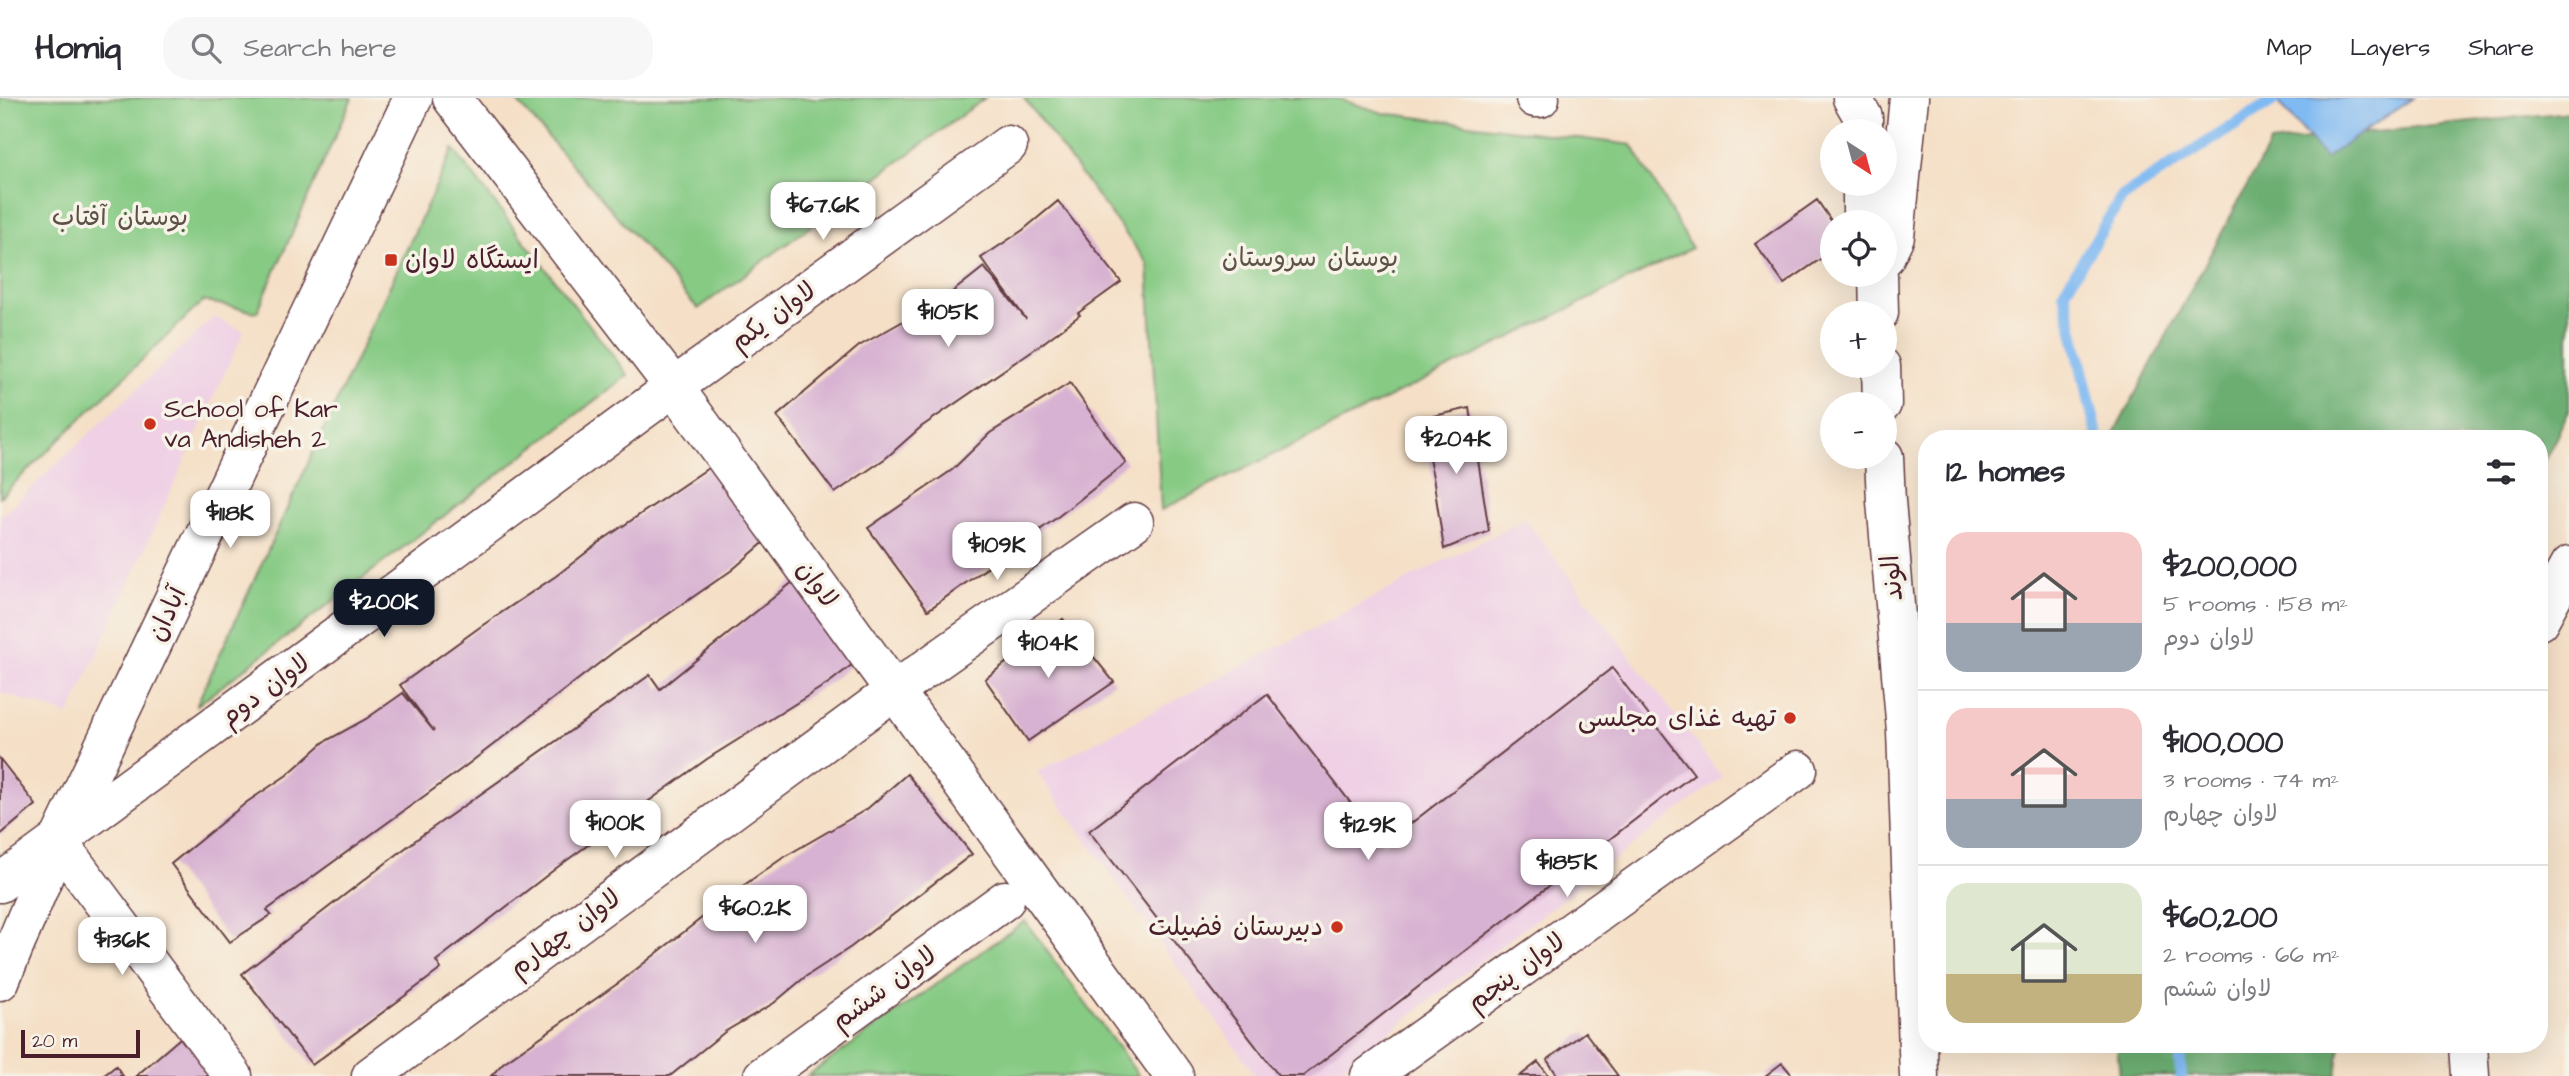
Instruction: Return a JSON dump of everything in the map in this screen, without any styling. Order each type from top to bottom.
[{"type":"street","name":"آبادان","points":[[0,981],[58,842],[412,98]]},
{"type":"street","name":"لاوان","points":[[452,98],[674,387],[1174,1076]]},
{"type":"street","points":[[1535,98],[1540,98]]},
{"type":"street","points":[[1852,98],[1863,119]]},
{"type":"street","points":[[1897,216],[1909,98]]},
{"type":"street","name":"لاوان یکم","points":[[674,387],[1008,145]]},
{"type":"street","name":"لاوان دوم","points":[[0,883],[674,387]]},
{"type":"street","name":"الوند","points":[[1885,469],[1906,731],[1918,1049]]},
{"type":"street","name":"لاوان چهارم","points":[[371,1076],[894,691],[1134,522]]},
{"type":"street","points":[[2548,604],[2569,566]]},
{"type":"street","name":"لاوان پنجم","points":[[1370,1076],[1798,770]]},
{"type":"street","points":[[58,842],[233,1076]]},
{"type":"street","name":"لاوان ششم","points":[[763,1076],[1005,900]]},
{"type":"street","name":"الوند","points":[[1918,1053],[1919,1076]]},
{"type":"street","points":[[2469,1053],[2470,1076]]},
{"type":"shaded area","name":"School of Kar va Andisheh 2","points":[[214,317],[244,331],[69,715],[0,692],[0,517]]},
{"type":"shaded area","name":"دبیرستان فضیلت","points":[[1525,519],[1722,777],[1331,1076],[1256,1076],[1037,772]]},
{"type":"green space","name":"بوستان آفتاب","points":[[0,98],[352,98],[257,312],[203,301],[0,497]]},
{"type":"green space","points":[[514,98],[985,98],[698,309]]},
{"type":"green space","name":"بوستان سروستان","points":[[1024,98],[1336,98],[1383,113],[1632,145],[1692,248],[1161,510],[1148,264]]},
{"type":"green space","points":[[2569,112],[2569,410],[2548,453],[2548,430],[2116,430],[2270,143]]},
{"type":"green space","points":[[453,149],[628,375],[196,706]]},
{"type":"green space","points":[[1025,921],[1139,1076],[807,1076]]},
{"type":"green space","points":[[2118,1053],[2339,1053],[2336,1076],[2120,1076]]},
{"type":"water","points":[[2275,98],[2413,98],[2325,158]]},
{"type":"building","points":[[1817,200],[1824,210],[1820,210],[1820,259],[1784,284],[1755,244]]},
{"type":"building","points":[[1058,201],[1121,282],[1043,343],[921,427],[886,458],[835,493],[777,416],[859,346],[946,297],[984,267],[1026,319],[981,258],[1023,230]]},
{"type":"building","points":[[1070,383],[1126,463],[1055,519],[928,610],[868,528],[952,470],[990,433]]},
{"type":"building","points":[[1470,408],[1489,531],[1444,549],[1433,477],[1420,419]]},
{"type":"building","points":[[714,464],[769,538],[732,570],[615,651],[463,768],[267,910],[271,915],[230,942],[171,864],[247,802],[287,775],[324,742],[366,719],[403,693],[434,731],[400,685]]},
{"type":"building","points":[[799,577],[858,660],[830,682],[707,759],[559,866],[436,961],[441,969],[312,1065],[242,974],[421,836],[650,675],[660,689]]},
{"type":"building","points":[[1063,619],[1114,682],[1028,741],[985,679]]},
{"type":"building","points":[[1612,668],[1694,774],[1303,1076],[1279,1076],[1089,831],[1267,694],[1383,845]]},
{"type":"building","points":[[0,759],[36,805],[0,835]]},
{"type":"building","points":[[907,774],[972,854],[851,947],[805,977],[774,1003],[726,1031],[670,1076],[491,1076],[503,1063],[620,982],[740,888],[784,857],[867,809]]},
{"type":"building","points":[[1585,1032],[1618,1076],[1558,1076],[1547,1060]]},
{"type":"building","points":[[186,1033],[216,1076],[136,1076]]},
{"type":"building","points":[[1538,1062],[1549,1076],[1520,1076]]},
{"type":"building","points":[[1782,1063],[1793,1076],[1765,1076]]},
{"type":"building","points":[[116,1066],[123,1076],[103,1076]]},
{"type":"waterway","points":[[2096,430],[2064,292],[2122,197],[2277,98]]},
{"type":"waterway","points":[[2180,1053],[2181,1076]]},
{"type":"place","name":"ایستگاه لاوان","points":[[391,260]]},
{"type":"place","name":"School of Kar va Andisheh 2","points":[[150,424]]},
{"type":"place","name":"تهیه غذای مجلسی","points":[[1790,718]]},
{"type":"place","name":"دبیرستان فضیلت","points":[[1337,927]]}]
